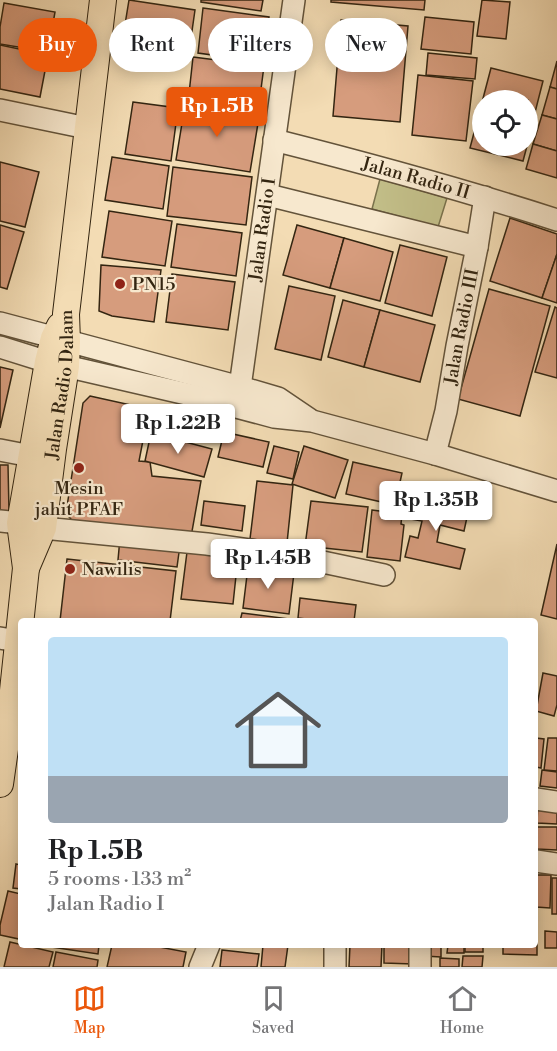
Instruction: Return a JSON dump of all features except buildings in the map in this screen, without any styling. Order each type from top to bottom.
[{"type":"main road","points":[[87,128],[103,0]]},
{"type":"main road","name":"Jalan Radio Dalam","points":[[0,784],[17,700],[9,650],[26,568],[21,524],[31,456],[59,352],[66,314],[87,128]]},
{"type":"main road","name":"Jalan Radio Dalam","points":[[21,524],[53,449],[59,352]]},
{"type":"street","name":"Jalan Radio I","points":[[240,387],[294,0]]},
{"type":"street","points":[[0,111],[87,128]]},
{"type":"street","name":"Jalan Radio II","points":[[274,140],[390,170],[557,220]]},
{"type":"street","points":[[268,195],[477,247]]},
{"type":"street","name":"Jalan Radio III","points":[[435,454],[446,411],[485,197]]},
{"type":"street","points":[[0,323],[59,352],[191,396],[274,417],[312,421],[435,454],[557,491]]},
{"type":"street","points":[[0,347],[59,352],[240,387],[278,398],[312,421]]},
{"type":"street","points":[[0,450],[31,456]]},
{"type":"street","points":[[21,524],[230,547],[299,557],[384,575]]},
{"type":"street","points":[[538,799],[557,802]]},
{"type":"street","points":[[538,861],[557,864]]},
{"type":"street","points":[[200,967],[208,948]]},
{"type":"street","points":[[335,948],[335,967]]},
{"type":"street","points":[[420,948],[420,967]]},
{"type":"shaded area","points":[[380,179],[447,198],[438,227],[372,209]]},
{"type":"place","name":"PN15","points":[[120,284]]},
{"type":"place","name":"Mesin jahit PFAF","points":[[79,468]]},
{"type":"place","name":"Nawilis","points":[[70,569]]}]
